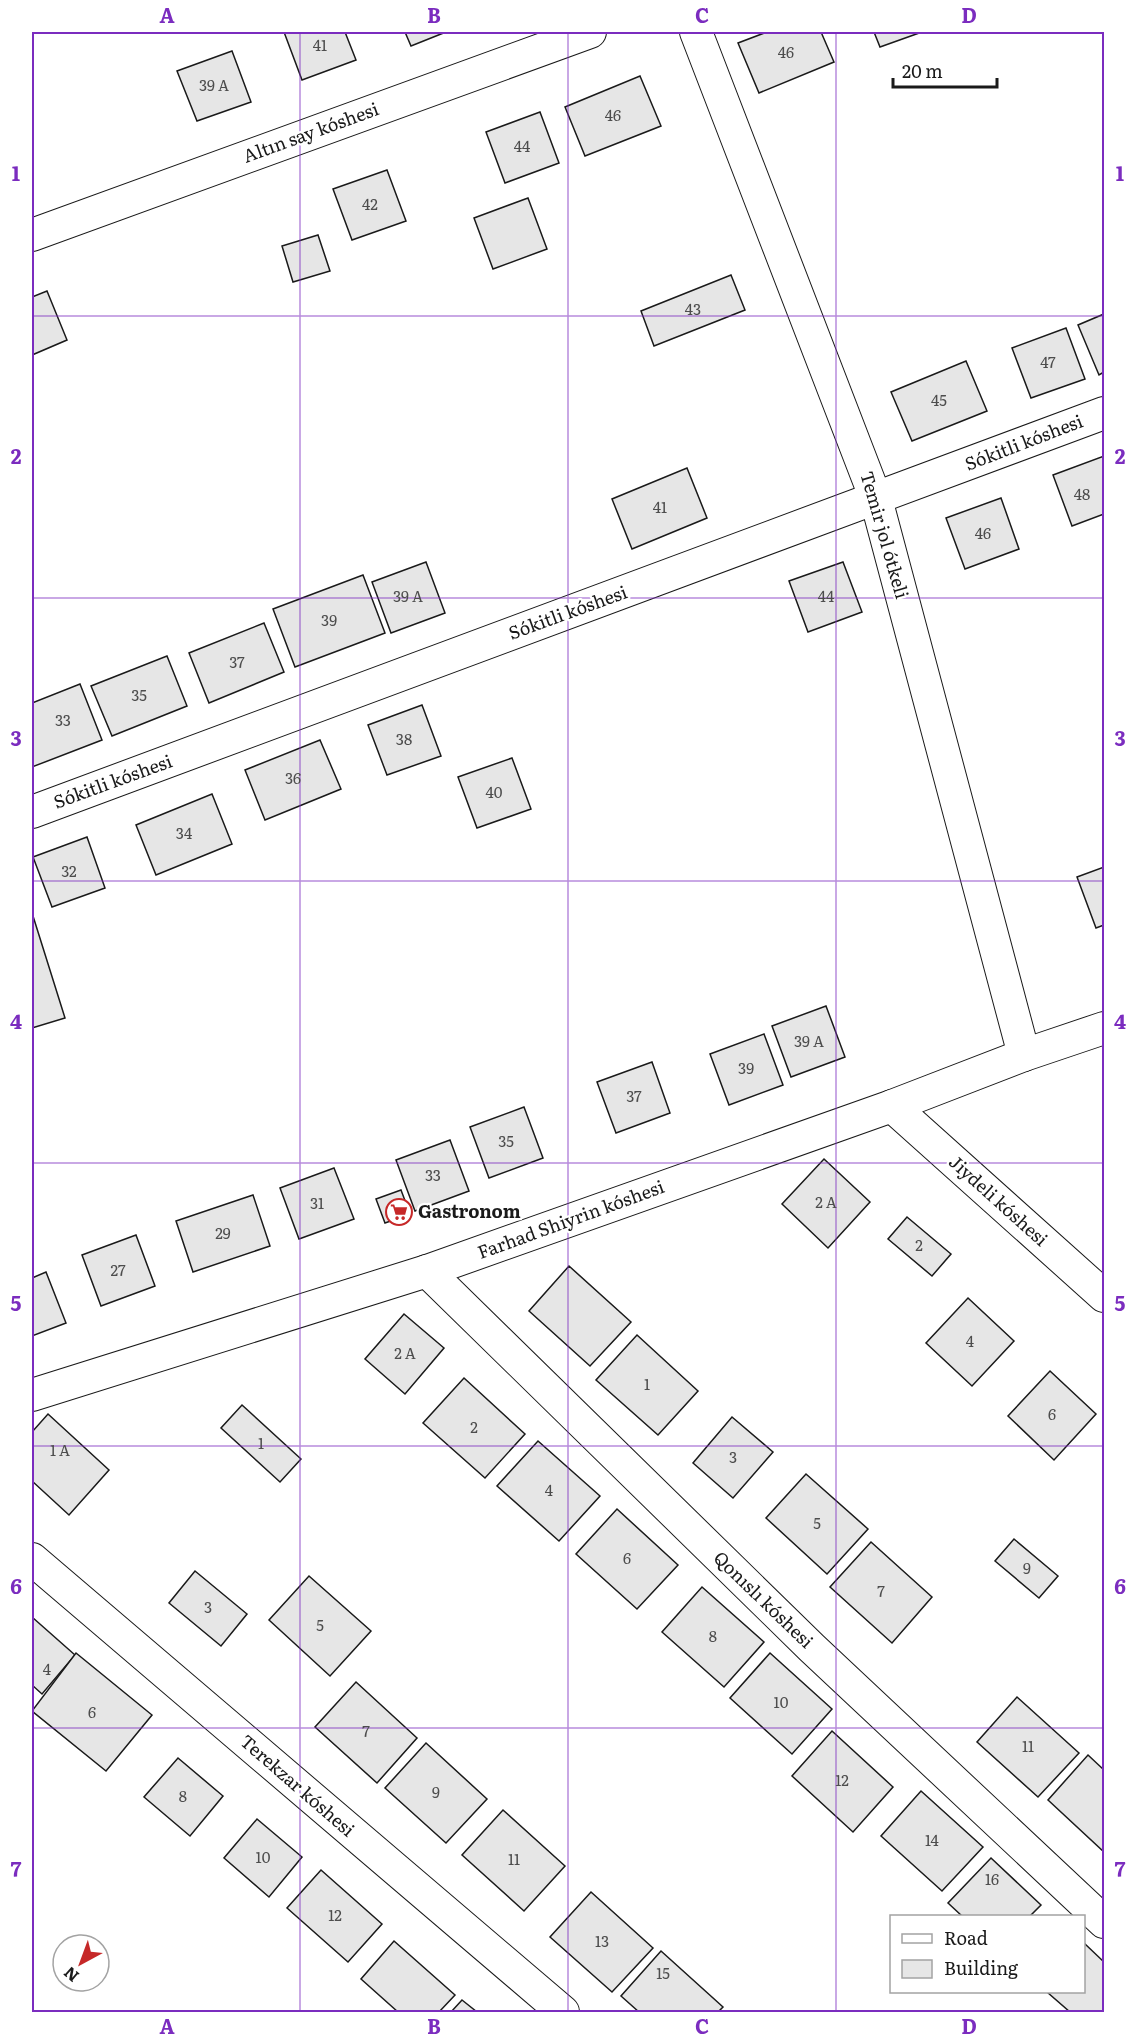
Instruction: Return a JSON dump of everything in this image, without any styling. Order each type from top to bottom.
[{"type":"street","name":"Altın say kóshesi","points":[[32,235],[590,32]]},
{"type":"street","name":"Temir jol ótkeli","points":[[696,32],[876,499],[1024,1055]]},
{"type":"street","name":"Sókitli kóshesi","points":[[32,812],[1104,413]]},
{"type":"street","name":"Farhad Shiyrin kóshesi","points":[[32,1395],[427,1271],[1104,1028]]},
{"type":"street","name":"Jiydeli kóshesi","points":[[892,1106],[1104,1296]]},
{"type":"street","name":"Qonıslı kóshesi","points":[[427,1271],[812,1648],[1104,1923]]},
{"type":"street","name":"Terekzar kóshesi","points":[[32,1559],[563,2013]]},
{"type":"building","points":[[284,32],[345,32],[356,60],[302,80]]},
{"type":"building","points":[[405,32],[446,32],[411,46]]},
{"type":"building","points":[[767,32],[821,32],[834,62],[759,93],[738,43]]},
{"type":"building","points":[[874,32],[922,32],[880,47]]},
{"type":"building","points":[[232,51],[251,102],[197,121],[177,71]]},
{"type":"building","points":[[640,76],[661,126],[585,156],[565,107]]},
{"type":"building","points":[[540,112],[559,163],[505,183],[486,132]]},
{"type":"building","points":[[387,170],[406,221],[352,240],[333,189]]},
{"type":"building","points":[[528,198],[547,249],[493,269],[474,218]]},
{"type":"building","points":[[318,235],[330,271],[293,282],[282,246]]},
{"type":"building","points":[[731,275],[745,310],[654,346],[641,311]]},
{"type":"building","points":[[47,291],[67,340],[32,355],[32,297]]},
{"type":"building","points":[[1104,314],[1104,372],[1099,375],[1078,325]]},
{"type":"building","points":[[1066,328],[1085,379],[1031,398],[1012,348]]},
{"type":"building","points":[[966,361],[987,411],[912,441],[891,392]]},
{"type":"building","points":[[1104,456],[1104,514],[1072,526],[1053,475]]},
{"type":"building","points":[[687,468],[707,518],[632,549],[612,499]]},
{"type":"building","points":[[1001,498],[1019,549],[965,569],[946,518]]},
{"type":"building","points":[[426,562],[445,613],[391,633],[372,582]]},
{"type":"building","points":[[843,562],[862,612],[808,632],[789,581]]},
{"type":"building","points":[[363,575],[385,633],[295,667],[273,609]]},
{"type":"building","points":[[264,623],[284,672],[209,703],[189,653]]},
{"type":"building","points":[[167,656],[187,706],[112,736],[91,686]]},
{"type":"building","points":[[80,684],[102,740],[32,767],[32,703]]},
{"type":"building","points":[[422,705],[441,756],[387,775],[368,725]]},
{"type":"building","points":[[320,740],[341,789],[265,820],[245,770]]},
{"type":"building","points":[[512,758],[531,809],[477,828],[458,777]]},
{"type":"building","points":[[212,794],[232,844],[156,875],[136,825]]},
{"type":"building","points":[[87,837],[105,888],[52,907],[33,857]]},
{"type":"building","points":[[1104,867],[1104,925],[1096,928],[1077,877]]},
{"type":"building","points":[[32,917],[65,1018],[32,1028]]},
{"type":"building","points":[[826,1006],[845,1057],[791,1077],[772,1026]]},
{"type":"building","points":[[764,1034],[783,1085],[729,1105],[710,1054]]},
{"type":"building","points":[[652,1062],[670,1113],[616,1133],[597,1082]]},
{"type":"building","points":[[524,1107],[543,1158],[489,1178],[470,1127]]},
{"type":"building","points":[[450,1140],[469,1191],[415,1211],[396,1160]]},
{"type":"building","points":[[824,1159],[870,1202],[828,1248],[782,1204]]},
{"type":"building","points":[[334,1168],[354,1219],[299,1239],[280,1188]]},
{"type":"building","points":[[401,1190],[410,1214],[385,1223],[376,1199]]},
{"type":"building","points":[[253,1195],[270,1246],[193,1272],[176,1221]]},
{"type":"building","points":[[907,1217],[951,1254],[932,1276],[888,1239]]},
{"type":"building","points":[[136,1235],[155,1286],[101,1306],[82,1255]]},
{"type":"building","points":[[569,1266],[631,1322],[590,1366],[529,1311]]},
{"type":"building","points":[[46,1272],[66,1323],[32,1336],[32,1278]]},
{"type":"building","points":[[968,1298],[1014,1341],[972,1386],[926,1343]]},
{"type":"building","points":[[404,1314],[444,1348],[405,1394],[365,1359]]},
{"type":"building","points":[[637,1335],[698,1391],[658,1435],[596,1380]]},
{"type":"building","points":[[1050,1371],[1096,1414],[1054,1460],[1008,1416]]},
{"type":"building","points":[[464,1378],[525,1434],[485,1478],[423,1423]]},
{"type":"building","points":[[242,1405],[301,1459],[280,1482],[221,1428]]},
{"type":"building","points":[[48,1414],[109,1470],[69,1515],[32,1481],[32,1432]]},
{"type":"building","points":[[732,1417],[773,1452],[733,1498],[693,1463]]},
{"type":"building","points":[[538,1441],[600,1496],[559,1541],[497,1486]]},
{"type":"building","points":[[806,1474],[868,1529],[827,1574],[766,1518]]},
{"type":"building","points":[[617,1509],[678,1565],[637,1609],[576,1554]]},
{"type":"building","points":[[1014,1539],[1058,1576],[1039,1598],[995,1561]]},
{"type":"building","points":[[871,1542],[932,1597],[892,1643],[830,1587]]},
{"type":"building","points":[[195,1571],[247,1614],[221,1646],[169,1603]]},
{"type":"building","points":[[309,1576],[371,1631],[330,1676],[269,1620]]},
{"type":"building","points":[[702,1587],[764,1642],[724,1687],[662,1632]]},
{"type":"building","points":[[32,1617],[75,1655],[42,1694],[32,1685]]},
{"type":"building","points":[[76,1653],[152,1715],[106,1771],[32,1711]]},
{"type":"building","points":[[770,1653],[832,1709],[792,1754],[730,1698]]},
{"type":"building","points":[[356,1682],[417,1738],[377,1783],[315,1727]]},
{"type":"building","points":[[1017,1697],[1079,1753],[1038,1797],[977,1742]]},
{"type":"building","points":[[832,1731],[893,1787],[853,1832],[792,1776]]},
{"type":"building","points":[[426,1743],[487,1799],[446,1843],[385,1788]]},
{"type":"building","points":[[1088,1755],[1104,1770],[1104,1852],[1048,1800]]},
{"type":"building","points":[[178,1758],[223,1796],[190,1836],[144,1797]]},
{"type":"building","points":[[921,1791],[983,1847],[942,1891],[881,1836]]},
{"type":"building","points":[[503,1810],[565,1866],[524,1911],[462,1855]]},
{"type":"building","points":[[257,1819],[302,1857],[269,1897],[224,1858]]},
{"type":"building","points":[[991,1858],[1041,1905],[1031,1915],[961,1915],[948,1903]]},
{"type":"building","points":[[321,1870],[382,1924],[348,1962],[287,1908]]},
{"type":"building","points":[[591,1892],[653,1948],[612,1992],[550,1937]]},
{"type":"building","points":[[394,1941],[455,1995],[439,2012],[398,2012],[361,1979]]},
{"type":"building","points":[[1085,1944],[1104,1962],[1104,2009],[1101,2012],[1070,2012],[1048,1993],[1085,1993]]},
{"type":"building","points":[[661,1951],[723,2007],[718,2012],[639,2012],[621,1996]]},
{"type":"building","points":[[462,2000],[477,2012],[451,2012]]},
{"type":"place","name":"Gastronom","points":[[399,1212]]}]
